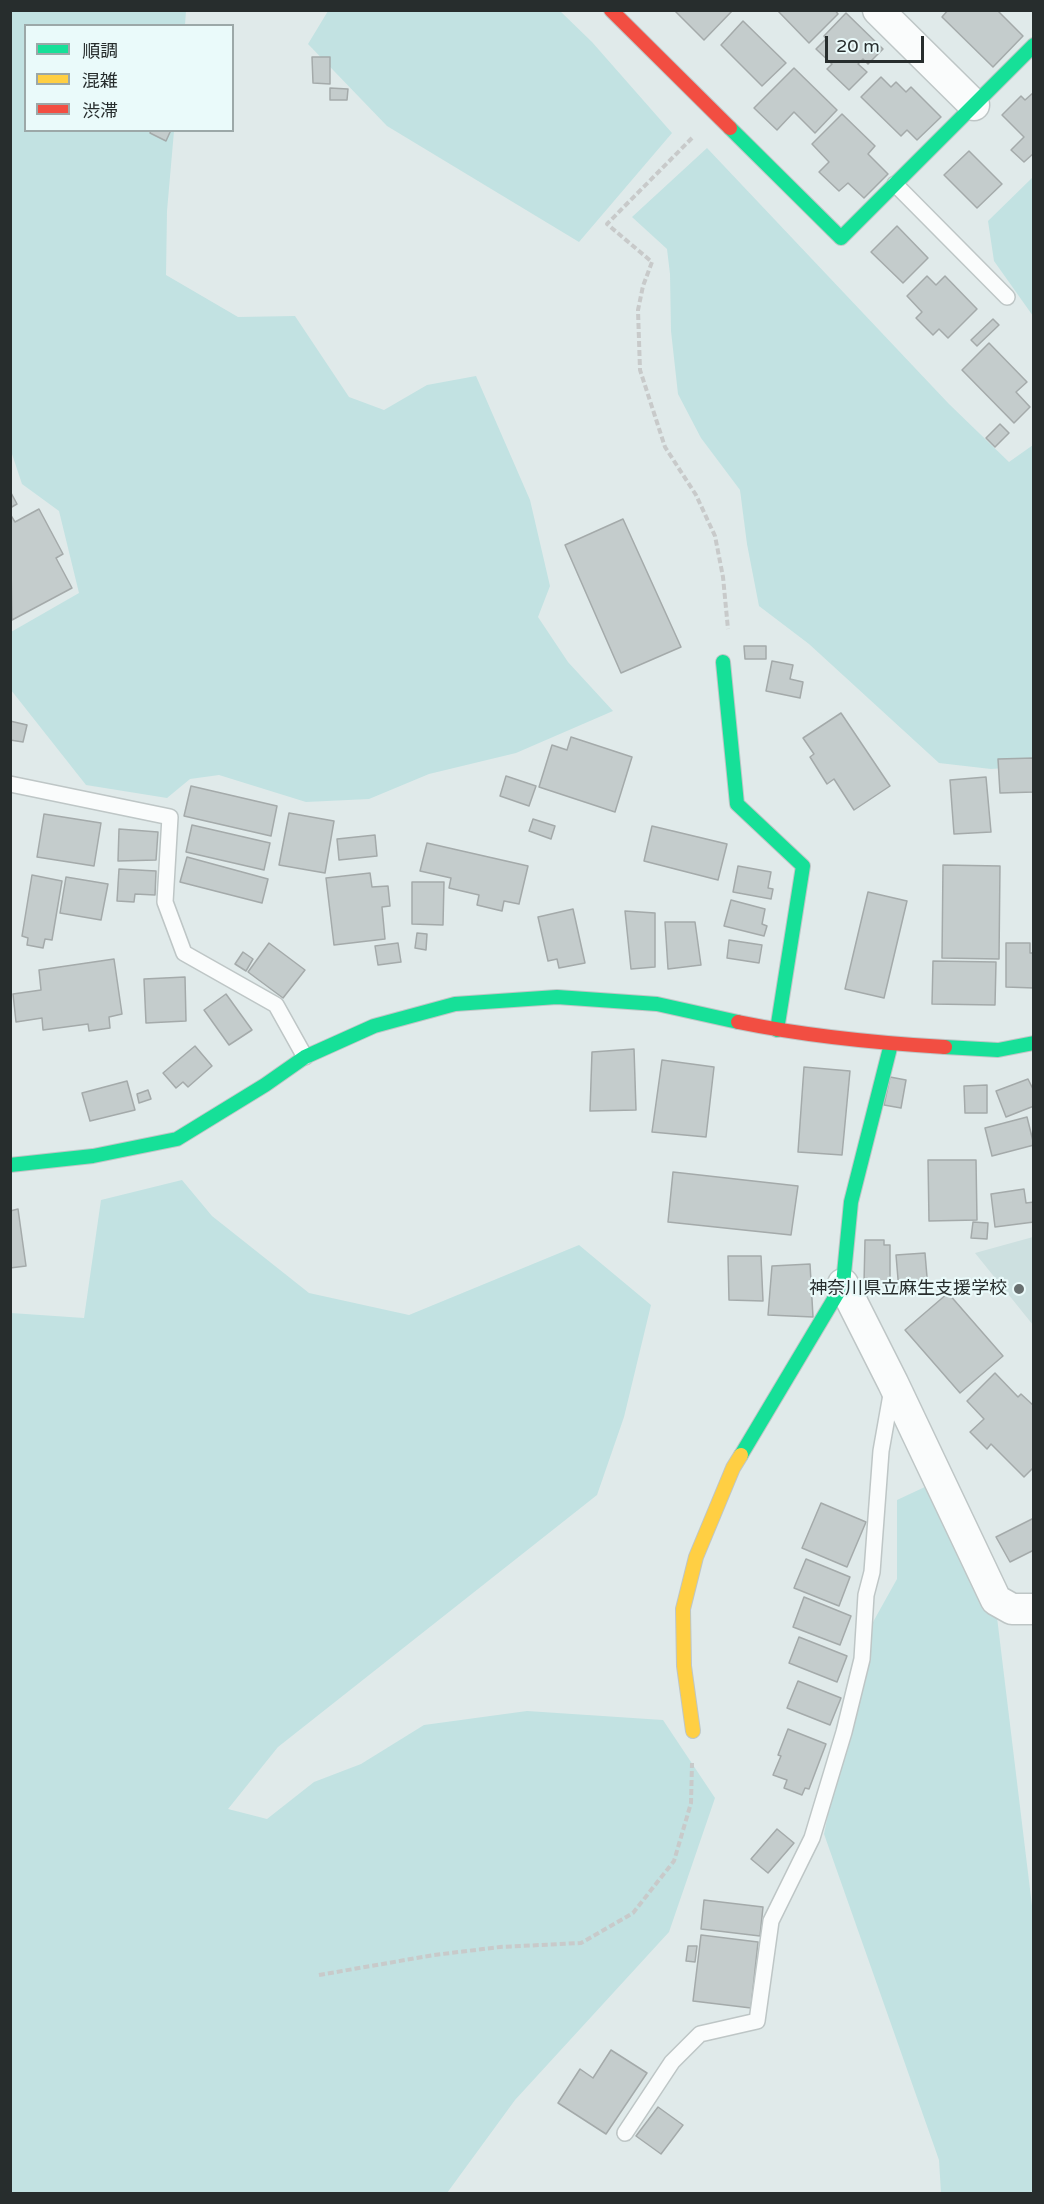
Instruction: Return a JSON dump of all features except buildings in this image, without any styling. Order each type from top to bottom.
[{"type":"street","points":[[612,10],[841,238],[1034,45]]},
{"type":"street","points":[[878,10],[974,105]]},
{"type":"street","points":[[723,662],[737,804],[803,866],[777,1030]]},
{"type":"street","points":[[10,1165],[93,1156],[177,1138],[265,1085],[305,1057],[374,1026],[455,1004],[556,997],[657,1004],[777,1030],[891,1044],[998,1050],[1034,1043]]},
{"type":"street","points":[[693,1731],[684,1666],[683,1609],[696,1557],[733,1468],[843,1284],[850,1202],[891,1044]]},
{"type":"street","points":[[843,1284],[996,1599],[1012,1610],[1034,1609]]},
{"type":"lane","points":[[895,184],[1007,297]]},
{"type":"lane","points":[[10,784],[170,817],[165,902],[184,953],[276,1005],[305,1057]]},
{"type":"lane","points":[[625,2133],[672,2062],[700,2034],[757,2021],[771,1921],[812,1838],[844,1732],[862,1659],[866,1595],[872,1572],[881,1451],[893,1383]]},
{"type":"path","points":[[687,129],[693,137],[607,224],[652,262],[643,286],[638,310],[640,370],[665,447],[696,495],[715,536],[723,577],[728,632],[723,662]]},
{"type":"path","points":[[319,1975],[500,1947],[581,1943],[633,1913],[674,1861],[691,1803],[693,1731]]},
{"type":"shaded area","points":[[11,11],[186,11],[185,24],[24,24],[24,132],[174,132],[167,211],[166,275],[238,317],[295,316],[349,397],[384,410],[427,385],[476,376],[530,500],[550,586],[538,617],[568,662],[613,711],[516,753],[429,774],[369,799],[306,802],[219,775],[190,779],[167,798],[86,785],[11,690],[11,632],[79,593],[59,511],[22,484],[11,451]]},
{"type":"shaded area","points":[[328,11],[560,11],[592,42],[672,133],[579,242],[387,126],[308,44]]},
{"type":"shaded area","points":[[707,148],[949,404],[1009,462],[1033,445],[1033,766],[991,769],[939,763],[809,644],[759,606],[747,544],[740,490],[701,438],[678,394],[671,331],[667,249],[632,217]]},
{"type":"shaded area","points":[[1033,177],[1033,316],[994,261],[988,221]]},
{"type":"shaded area","points":[[182,1180],[212,1216],[309,1293],[409,1315],[579,1245],[651,1305],[624,1417],[597,1495],[278,1747],[228,1809],[267,1819],[314,1782],[361,1764],[424,1725],[527,1711],[663,1720],[715,1798],[669,1932],[515,2100],[447,2193],[11,2193],[11,1313],[84,1318],[101,1200]]},
{"type":"shaded area","name":"神奈川県立麻生支援学校","points":[[1034,1237],[1033,1325],[975,1253]]},
{"type":"shaded area","points":[[927,1486],[996,1609],[1033,1914],[1033,2193],[941,2193],[939,2160],[824,1834],[863,1640],[897,1579],[897,1500]]},
{"type":"traffic: fast","points":[[730,128],[841,238],[1034,45]]},
{"type":"traffic: fast","points":[[723,662],[737,804],[803,866],[777,1030]]},
{"type":"traffic: fast","points":[[10,1165],[93,1156],[177,1139],[265,1085],[305,1057],[374,1026],[455,1004],[557,997],[657,1004],[738,1022]]},
{"type":"traffic: fast","points":[[945,1047],[998,1050],[1034,1043]]},
{"type":"traffic: fast","points":[[741,1455],[843,1284],[851,1202],[891,1044]]},
{"type":"traffic: slow","points":[[693,1731],[684,1666],[683,1609],[696,1557],[733,1468],[741,1455]]},
{"type":"traffic: jam","points":[[611,10],[730,128]]},
{"type":"traffic: jam","points":[[738,1022],[841,1038],[945,1047]]},
{"type":"place","name":"神奈川県立麻生支援学校","points":[[1019,1289]]}]
